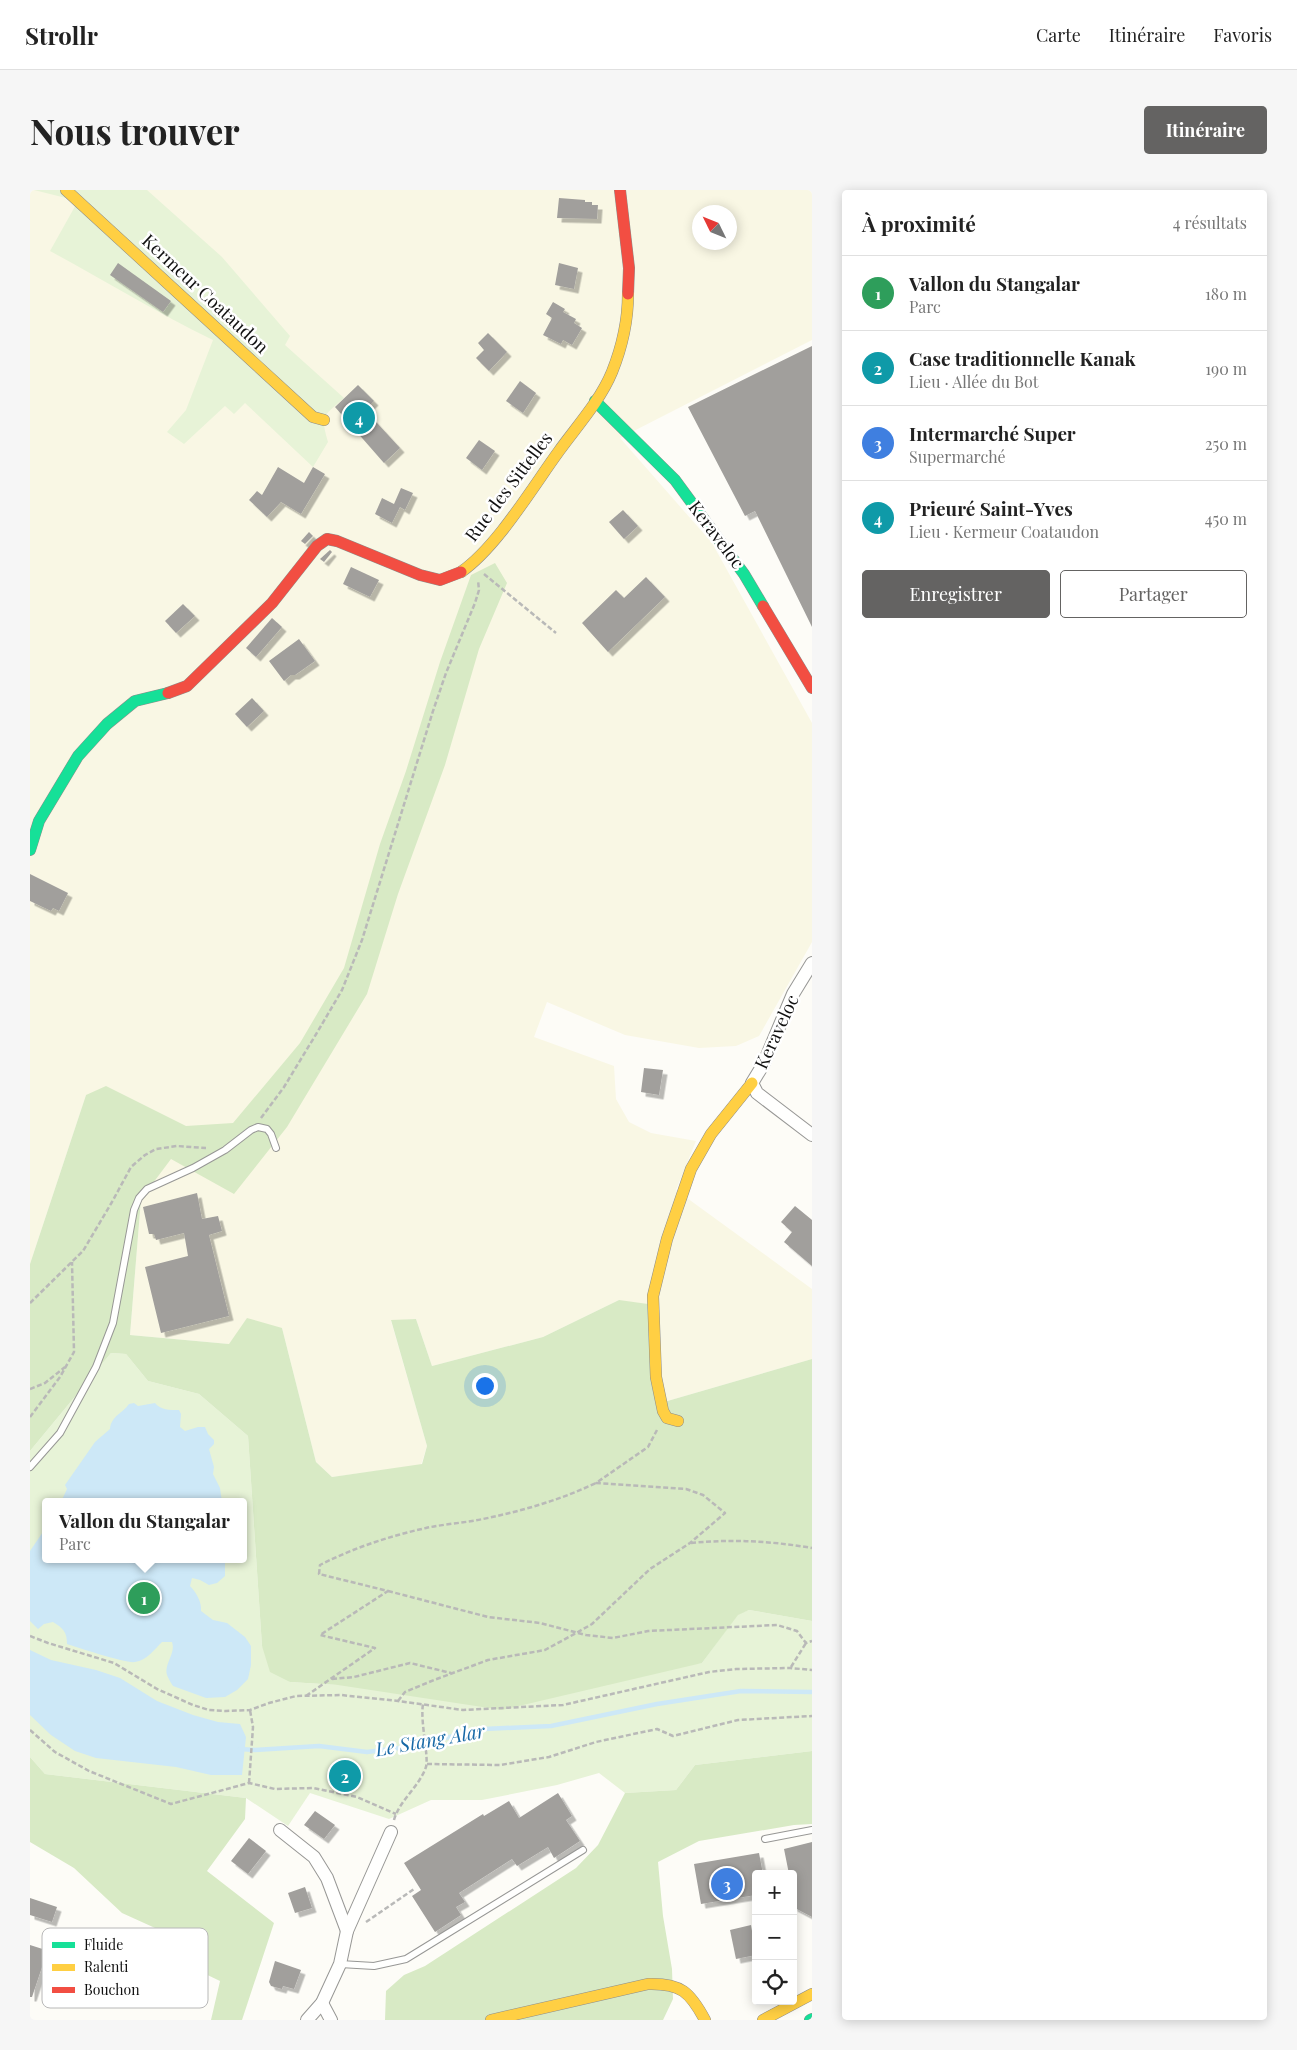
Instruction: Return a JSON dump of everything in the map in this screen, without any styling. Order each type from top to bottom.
[{"type":"street","name":"Kermeur Coataudon","points":[[66,190],[313,417],[324,420]]},
{"type":"street","name":"Rue des Sittelles","points":[[30,850],[39,821],[78,756],[108,724],[135,701],[174,692],[186,686],[233,643],[272,603],[317,546],[327,539],[337,541],[420,575],[440,580],[474,567],[595,401],[611,374],[620,350],[628,313],[629,268],[620,190]]},
{"type":"street","name":"Keraveloc","points":[[595,401],[675,480],[744,574],[812,688]]},
{"type":"street","name":"Keraveloc","points":[[812,963],[793,994],[763,1065],[752,1083],[757,1093],[812,1134]]},
{"type":"street","points":[[678,1421],[667,1418],[663,1411],[656,1378],[653,1296],[667,1239],[691,1169],[712,1134],[752,1083]]},
{"type":"street","points":[[280,1830],[314,1857],[327,1878],[347,1931]]},
{"type":"street","points":[[307,2020],[322,2003],[340,1964],[347,1931],[391,1832]]},
{"type":"street","points":[[491,2020],[664,1982],[676,1985],[688,1992],[705,2020]]},
{"type":"street","points":[[763,2020],[812,1994]]},
{"type":"street","points":[[322,2003],[331,2020]]},
{"type":"lane","points":[[30,1467],[60,1433],[96,1367],[113,1323],[134,1210],[139,1198],[147,1189],[193,1168],[224,1150],[250,1130],[258,1127],[267,1129],[276,1148]]},
{"type":"lane","points":[[765,1839],[812,1830]]},
{"type":"lane","points":[[340,1964],[374,1966],[406,1959],[583,1850]]},
{"type":"path","points":[[474,567],[488,576],[556,633]]},
{"type":"path","points":[[250,1130],[284,1087],[342,990],[358,948],[436,703],[479,590],[474,567]]},
{"type":"path","points":[[30,1303],[83,1251],[131,1167],[145,1155],[156,1149],[177,1146],[224,1150]]},
{"type":"path","points":[[30,1417],[74,1352],[72,1261]]},
{"type":"path","points":[[30,1389],[45,1383],[66,1366]]},
{"type":"path","points":[[663,1411],[661,1422],[648,1447],[596,1483],[577,1492],[531,1508],[426,1528],[377,1542],[320,1565],[320,1574],[488,1617],[540,1623],[613,1638],[648,1630],[777,1624],[797,1631],[806,1642]]},
{"type":"path","points":[[398,1701],[405,1692],[488,1660],[545,1650],[592,1624],[650,1569],[690,1543],[724,1513],[703,1495],[686,1489],[596,1483]]},
{"type":"path","points":[[690,1543],[737,1540],[776,1542],[812,1548]]},
{"type":"path","points":[[306,1696],[375,1648],[320,1635],[388,1591]]},
{"type":"path","points":[[30,1636],[114,1664],[157,1689],[209,1710],[250,1710],[296,1696],[342,1695],[463,1710],[563,1705],[709,1672],[736,1668],[812,1670]]},
{"type":"path","points":[[790,1668],[806,1642],[812,1641]]},
{"type":"path","points":[[330,1680],[354,1677],[410,1663],[452,1674]]},
{"type":"path","points":[[391,1832],[396,1814],[418,1783],[427,1764],[421,1717],[422,1704]]},
{"type":"path","points":[[249,1783],[253,1727],[250,1710]]},
{"type":"path","points":[[427,1764],[500,1765],[549,1757],[596,1742],[657,1729],[673,1736],[738,1720],[812,1716]]},
{"type":"path","points":[[30,1730],[55,1752],[89,1771],[171,1804],[249,1783],[275,1789],[313,1788],[357,1797],[396,1814]]},
{"type":"path","points":[[347,1931],[367,1922],[414,1889]]},
{"type":"shaded area","points":[[30,190],[812,190],[812,340],[620,438],[712,543],[812,723],[812,942],[759,1036],[736,1046],[699,1048],[625,1035],[547,1002],[534,1037],[614,1066],[616,1099],[629,1122],[651,1133],[696,1141],[676,1190],[812,1289],[812,1359],[664,1402],[619,1300],[543,1337],[432,1366],[416,1319],[391,1321],[427,1446],[421,1465],[332,1477],[316,1462],[282,1328],[229,1344],[130,1335],[141,1199],[86,1095],[30,1264]]},
{"type":"green space","points":[[34,190],[147,190],[222,257],[290,336],[285,345],[344,398],[325,417],[324,426],[328,442],[313,467],[245,403],[234,414],[225,406],[184,444],[167,432],[186,410],[213,340],[151,308],[50,251],[78,201]]},
{"type":"green space","points":[[495,563],[507,583],[479,649],[445,765],[398,894],[367,994],[287,1127],[234,1194],[171,1159],[141,1199],[130,1335],[229,1344],[247,1318],[282,1328],[316,1462],[332,1477],[422,1464],[427,1446],[391,1320],[416,1319],[432,1366],[543,1337],[619,1300],[648,1304],[664,1402],[812,1359],[812,1621],[749,1610],[738,1615],[702,1663],[502,1710],[338,1685],[290,1682],[270,1672],[262,1646],[248,1436],[199,1394],[148,1381],[126,1354],[111,1353],[30,1451],[30,1264],[86,1095],[106,1086],[186,1126],[233,1123],[300,1043],[344,968],[380,844],[471,575]]},
{"type":"green space","points":[[111,1353],[126,1354],[148,1381],[199,1394],[248,1436],[262,1646],[290,1682],[338,1685],[702,1663],[738,1614],[749,1610],[812,1621],[812,1751],[695,1765],[676,1790],[625,1793],[599,1773],[557,1785],[482,1800],[431,1800],[389,1819],[310,1793],[288,1826],[246,1798],[45,1774],[30,1757],[30,1451]]},
{"type":"green space","points":[[812,1751],[812,1824],[794,1825],[699,1841],[658,1862],[663,1916],[672,1969],[673,1999],[663,2020],[385,2020],[386,1991],[404,1975],[425,1966],[576,1868],[598,1845],[625,1793],[676,1790],[695,1765]]},
{"type":"green space","points":[[30,1757],[45,1774],[246,1798],[245,1819],[207,1871],[274,1923],[242,2020],[211,2020],[220,1981],[208,1975],[208,1928],[155,1928],[122,1913],[74,1868],[30,1842]]},
{"type":"water","points":[[134,1403],[138,1406],[155,1403],[162,1408],[179,1410],[181,1414],[180,1427],[185,1431],[205,1427],[208,1434],[214,1440],[214,1444],[209,1449],[214,1467],[213,1474],[220,1488],[221,1498],[63,1498],[67,1489],[65,1485],[95,1442],[110,1429],[115,1418],[129,1404]]},
{"type":"water","points":[[42,1533],[42,1563],[225,1563],[225,1576],[217,1583],[209,1585],[192,1578],[190,1586],[198,1597],[201,1611],[213,1620],[227,1623],[245,1637],[251,1646],[251,1665],[248,1679],[237,1690],[225,1697],[206,1698],[173,1686],[171,1683],[167,1675],[167,1666],[172,1651],[172,1642],[162,1642],[143,1659],[130,1662],[67,1644],[64,1631],[53,1622],[44,1624],[38,1629],[30,1621],[30,1551]]},
{"type":"water","points":[[30,1650],[51,1660],[96,1670],[120,1678],[157,1701],[193,1715],[218,1722],[240,1724],[246,1737],[242,1775],[211,1775],[176,1767],[96,1758],[75,1751],[51,1735],[30,1715]]},
{"type":"building","points":[[559,198],[585,200],[585,202],[592,202],[592,205],[598,205],[597,219],[557,218]]},
{"type":"building","points":[[118,263],[171,301],[163,312],[110,275]]},
{"type":"building","points":[[559,263],[578,268],[574,289],[555,285]]},
{"type":"building","points":[[553,302],[565,309],[563,312],[576,319],[574,323],[582,328],[572,345],[563,340],[561,344],[543,335],[552,318],[546,314]]},
{"type":"building","points":[[488,333],[507,352],[489,371],[476,358],[484,350],[478,343]]},
{"type":"building","points":[[812,346],[812,627],[755,511],[745,516],[688,407]]},
{"type":"building","points":[[520,381],[536,393],[523,413],[506,401]]},
{"type":"building","points":[[358,385],[374,401],[365,410],[400,448],[384,463],[335,407]]},
{"type":"building","points":[[479,440],[495,451],[482,470],[466,458]]},
{"type":"building","points":[[278,467],[304,483],[313,467],[325,474],[301,514],[281,502],[267,517],[249,500],[257,491],[262,495]]},
{"type":"building","points":[[401,488],[413,493],[405,510],[400,507],[392,523],[375,514],[382,498],[394,504]]},
{"type":"building","points":[[623,510],[638,526],[624,539],[609,522]]},
{"type":"building","points":[[309,532],[313,536],[305,544],[301,541]]},
{"type":"building","points":[[330,550],[332,552],[324,562],[320,559]]},
{"type":"building","points":[[351,567],[379,580],[370,597],[343,584]]},
{"type":"building","points":[[646,577],[665,597],[608,652],[582,623],[616,590],[624,598]]},
{"type":"building","points":[[183,604],[195,616],[176,633],[165,621]]},
{"type":"building","points":[[272,618],[282,627],[256,657],[246,648]]},
{"type":"building","points":[[299,639],[315,661],[284,681],[269,661]]},
{"type":"building","points":[[252,698],[264,711],[247,727],[235,714]]},
{"type":"building","points":[[30,874],[68,893],[59,911],[53,908],[51,911],[30,901]]},
{"type":"building","points":[[644,1068],[663,1070],[659,1095],[641,1092]]},
{"type":"building","points":[[197,1193],[202,1219],[218,1216],[222,1231],[209,1235],[229,1316],[161,1333],[145,1267],[188,1256],[184,1233],[156,1240],[154,1234],[149,1234],[143,1207]]},
{"type":"building","points":[[795,1206],[812,1220],[812,1266],[784,1242],[792,1232],[781,1222]]},
{"type":"building","points":[[344,1769],[352,1777],[344,1785],[336,1777]]},
{"type":"building","points":[[558,1793],[572,1816],[566,1820],[580,1841],[554,1858],[548,1847],[517,1866],[512,1859],[459,1893],[465,1902],[456,1907],[461,1915],[435,1932],[412,1896],[421,1890],[404,1863],[483,1814],[484,1816],[509,1801],[519,1818]]},
{"type":"building","points":[[315,1811],[335,1825],[324,1839],[304,1825]]},
{"type":"building","points":[[249,1838],[266,1851],[248,1874],[231,1861]]},
{"type":"building","points":[[812,1842],[812,1917],[797,1909],[797,1870],[788,1870],[784,1849]]},
{"type":"building","points":[[759,1853],[762,1870],[752,1870],[752,1896],[701,1904],[694,1864]]},
{"type":"building","points":[[305,1887],[312,1908],[295,1913],[288,1893]]},
{"type":"building","points":[[30,1898],[57,1907],[52,1922],[30,1915]]},
{"type":"building","points":[[751,1925],[752,1956],[736,1959],[730,1930]]},
{"type":"building","points":[[30,1945],[42,1949],[42,1967],[32,1997],[30,1997]]},
{"type":"building","points":[[275,1961],[301,1970],[294,1989],[283,1986],[282,1989],[271,1986],[269,1982]]},
{"type":"waterway","name":"Le Stang Alar","points":[[240,1749],[255,1750],[319,1746],[367,1752],[406,1747],[484,1729],[551,1726],[657,1704],[741,1691],[812,1692]]},
{"type":"traffic: fast","points":[[595,401],[675,480],[744,574],[763,606]]},
{"type":"traffic: fast","points":[[30,850],[39,821],[78,756],[107,724],[135,701],[168,693]]},
{"type":"traffic: slow","points":[[66,190],[313,417],[324,420]]},
{"type":"traffic: slow","points":[[461,572],[488,548],[501,532],[601,393],[619,353],[626,324],[628,294]]},
{"type":"traffic: slow","points":[[678,1421],[667,1418],[663,1411],[656,1377],[653,1296],[667,1239],[691,1169],[711,1134],[752,1083]]},
{"type":"traffic: slow","points":[[491,2020],[648,1984],[669,1985],[683,1991],[694,2002],[705,2020]]},
{"type":"traffic: slow","points":[[763,2020],[812,1994]]},
{"type":"traffic: jam","points":[[620,190],[629,268],[628,294]]},
{"type":"traffic: jam","points":[[168,693],[187,686],[272,603],[317,546],[327,539],[337,541],[420,575],[440,580],[461,572]]},
{"type":"traffic: jam","points":[[763,606],[812,688]]},
{"type":"place","name":"Prieuré Saint-Yves","points":[[359,418]]},
{"type":"place","name":"Vallon du Stangalar","points":[[144,1598]]},
{"type":"place","name":"Case traditionnelle Kanak","points":[[345,1776]]},
{"type":"place","name":"Intermarché Super","points":[[727,1884]]}]
